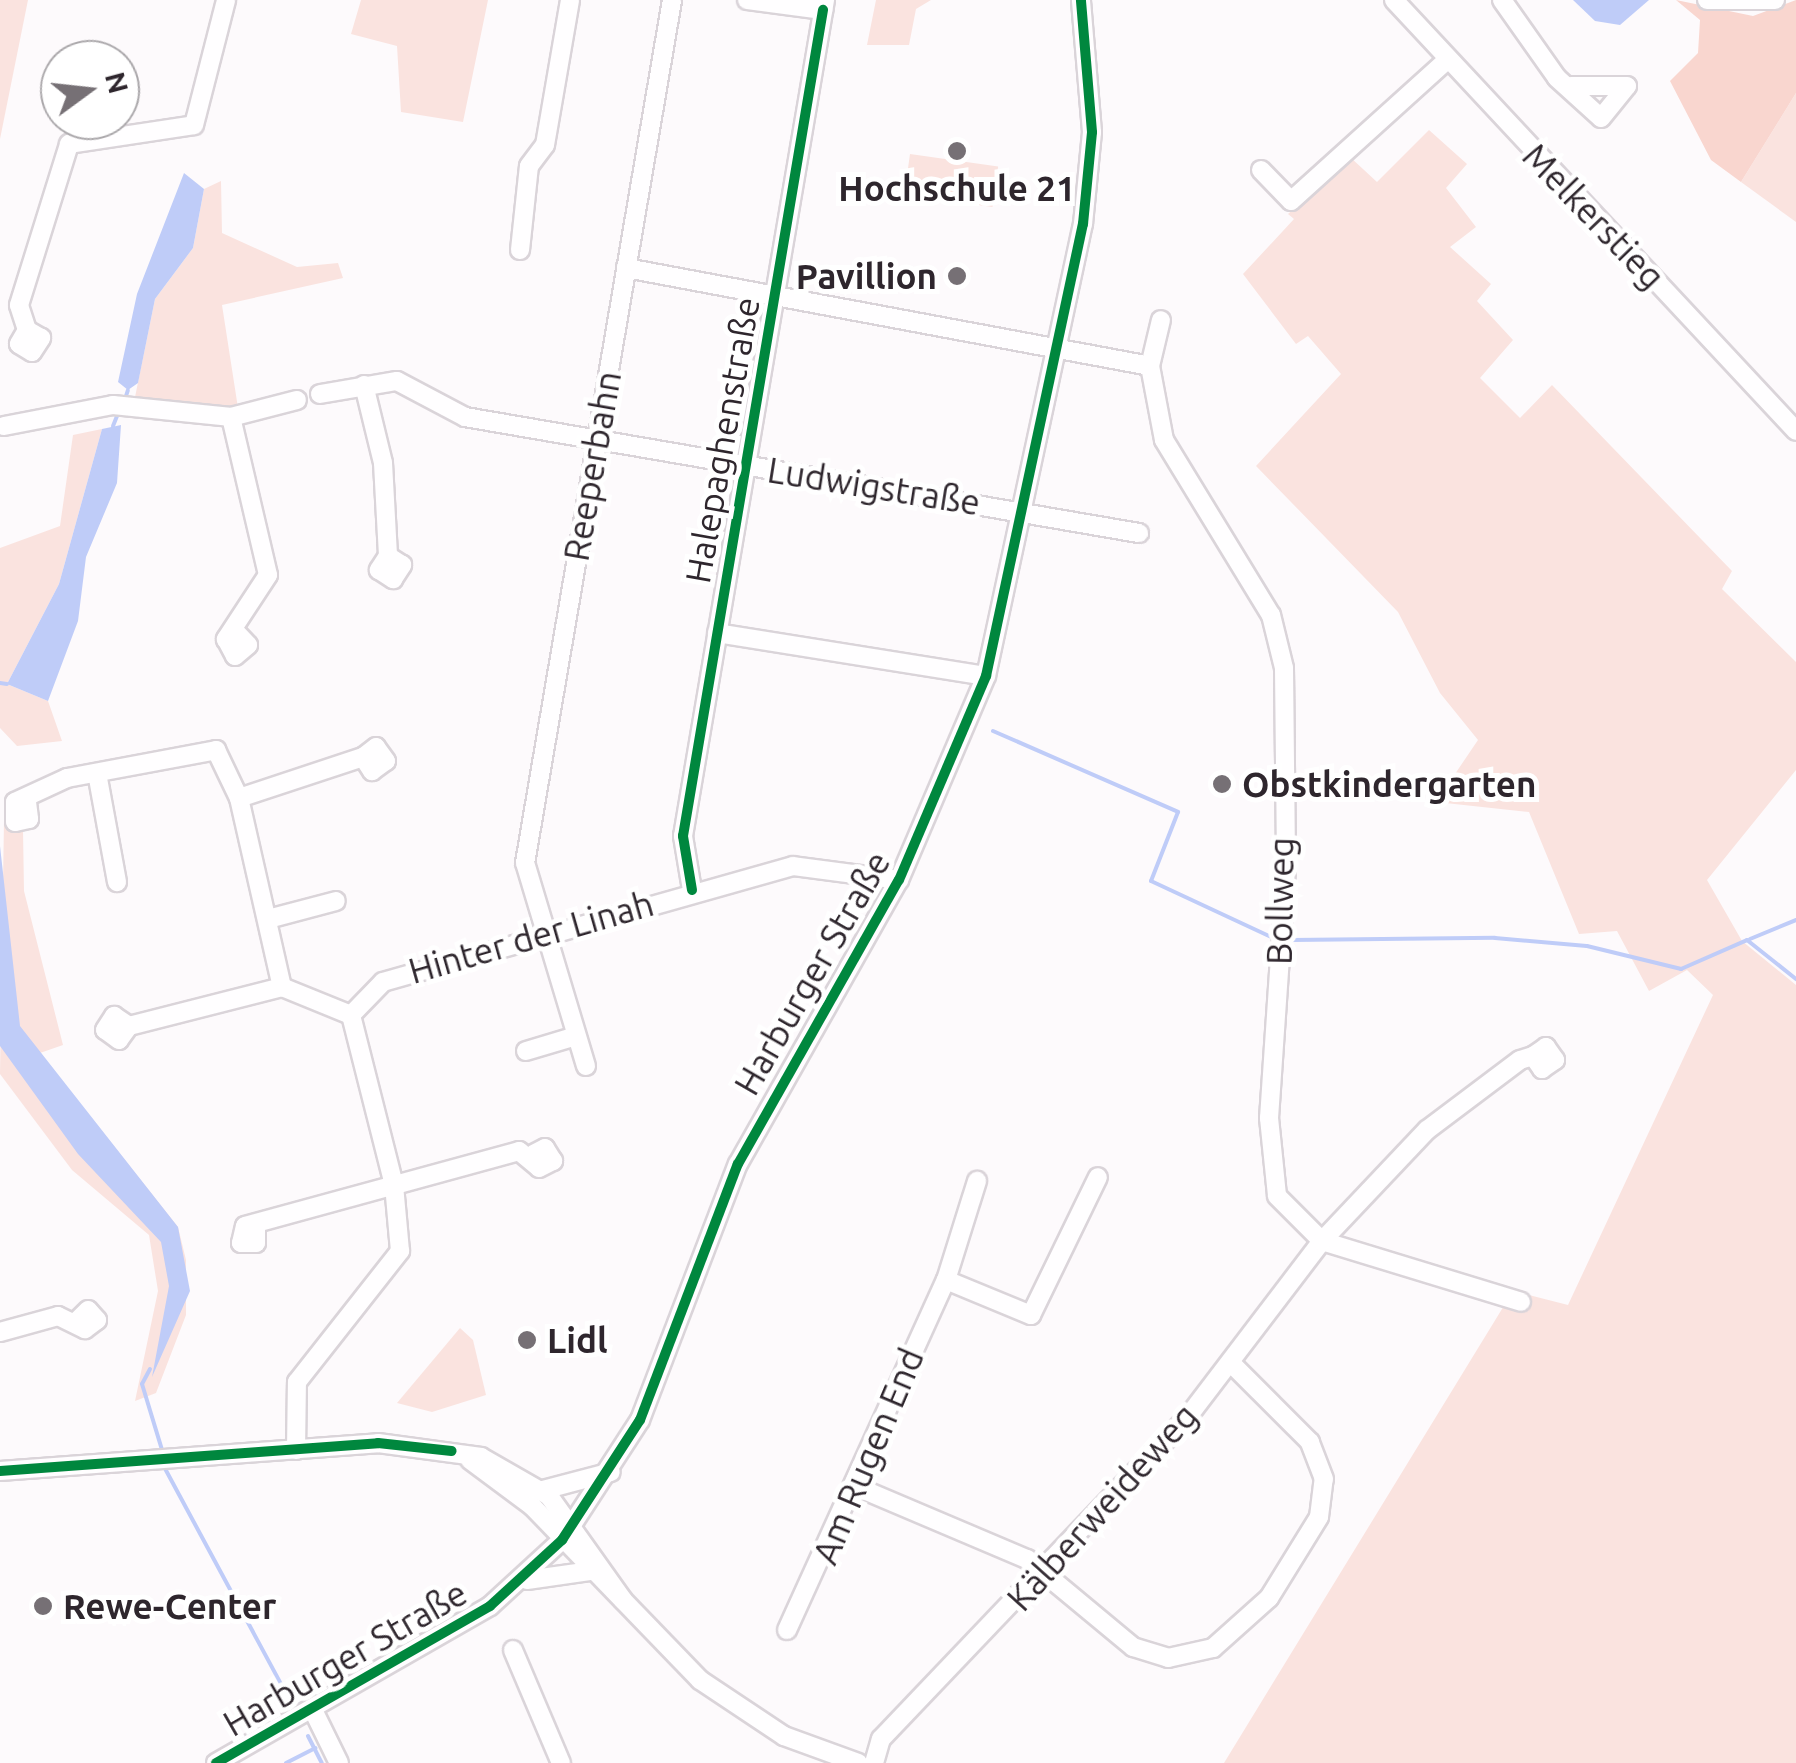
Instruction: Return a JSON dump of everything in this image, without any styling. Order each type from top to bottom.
[{"type":"street","points":[[27,330],[19,305],[69,144],[194,125],[226,0]]},
{"type":"street","points":[[520,250],[529,166],[545,145],[570,0]]},
{"type":"street","name":"Reeperbahn","points":[[586,1066],[525,863],[672,0]]},
{"type":"street","points":[[747,0],[824,5]]},
{"type":"street","name":"Harburger Straße","points":[[216,1763],[418,1654],[517,1584],[568,1532],[611,1472],[662,1370],[738,1164],[899,880],[986,676],[1028,511],[1060,349],[1092,132],[1081,0]]},
{"type":"street","name":"Melkerstieg","points":[[1394,0],[1446,61],[1796,431]]},
{"type":"street","points":[[1502,0],[1502,12],[1570,86]]},
{"type":"street","points":[[1707,0],[1775,0]]},
{"type":"street","name":"Halepaghenstraße","points":[[692,890],[683,836],[824,5]]},
{"type":"street","points":[[1261,170],[1291,201],[1446,61]]},
{"type":"street","points":[[626,268],[1150,366]]},
{"type":"street","name":"Bollweg","points":[[1161,320],[1150,366],[1164,440],[1271,614],[1284,668],[1286,870],[1270,1157],[1292,1220],[1322,1241],[1520,1302]]},
{"type":"street","name":"Ludwigstraße","points":[[320,394],[397,381],[464,416],[595,442],[1028,511],[1139,533]]},
{"type":"street","points":[[364,384],[382,462],[388,556]]},
{"type":"street","points":[[1,425],[113,405],[231,417],[297,400]]},
{"type":"street","points":[[231,417],[268,575],[237,633]]},
{"type":"street","points":[[717,633],[986,676]]},
{"type":"street","points":[[27,802],[97,773],[216,750],[239,798],[282,987]]},
{"type":"street","points":[[239,798],[363,756]]},
{"type":"street","points":[[97,773],[118,882]]},
{"type":"street","name":"Hinter der Linah","points":[[351,1015],[382,982],[544,930],[692,890],[793,866],[899,880]]},
{"type":"street","points":[[268,919],[336,902]]},
{"type":"street","points":[[129,1026],[282,987],[351,1015],[394,1185],[400,1252],[298,1382],[296,1450]]},
{"type":"street","points":[[526,1051],[576,1036]]},
{"type":"street","name":"Kälberweideweg","points":[[874,1763],[881,1739],[1046,1573],[1230,1362],[1322,1241],[1427,1130],[1533,1056]]},
{"type":"street","points":[[256,1228],[394,1185],[533,1154]]},
{"type":"street","points":[[946,1280],[1031,1315],[1098,1177]]},
{"type":"street","name":"Am Rugen End","points":[[787,1630],[858,1488],[946,1280],[978,1181]]},
{"type":"street","points":[[0,1332],[78,1320]]},
{"type":"street","points":[[858,1488],[1046,1573],[1133,1647],[1168,1658],[1214,1648],[1269,1598],[1319,1517],[1324,1479],[1310,1442],[1230,1362]]},
{"type":"street","points":[[0,1471],[296,1450],[452,1451],[498,1462],[542,1490],[591,1571],[748,1714],[858,1763]]},
{"type":"street","points":[[452,1451],[509,1484],[568,1532],[623,1600]]},
{"type":"street","points":[[542,1490],[611,1472]]},
{"type":"street","points":[[517,1584],[591,1571]]},
{"type":"street","points":[[512,1650],[561,1763]]},
{"type":"street","points":[[313,1710],[339,1763]]},
{"type":"shaded area","points":[[0,0],[28,0],[0,139]]},
{"type":"shaded area","points":[[361,0],[488,0],[463,122],[401,112],[397,46],[351,34]]},
{"type":"shaded area","points":[[876,0],[931,0],[916,9],[909,45],[867,45]]},
{"type":"shaded area","points":[[1676,0],[1753,16],[1796,0],[1796,93],[1741,182],[1711,160],[1670,81],[1698,53],[1700,20]]},
{"type":"shaded area","points":[[1796,93],[1796,222],[1741,182]]},
{"type":"shaded area","points":[[1429,130],[1467,164],[1446,188],[1476,227],[1450,247],[1491,284],[1477,301],[1513,340],[1480,378],[1520,418],[1552,385],[1732,571],[1722,589],[1796,662],[1796,770],[1707,880],[1742,941],[1796,985],[1796,1763],[1224,1763],[1513,1291],[1568,1305],[1713,995],[1687,970],[1649,991],[1617,931],[1579,934],[1529,812],[1436,802],[1478,740],[1440,693],[1398,612],[1256,466],[1341,374],[1308,336],[1296,344],[1243,274],[1294,219],[1288,214],[1350,157],[1377,182]]},
{"type":"shaded area","points":[[910,154],[998,166],[992,207],[904,195]]},
{"type":"shaded area","points":[[221,181],[222,233],[297,267],[338,263],[343,278],[222,305],[238,408],[134,402],[155,299],[193,248],[204,189]]},
{"type":"shaded area","points":[[102,429],[59,584],[7,684],[48,701],[62,741],[17,746],[0,728],[0,548],[60,526],[73,435]]},
{"type":"shaded area","points":[[4,820],[23,830],[24,891],[63,1045],[40,1053],[178,1227],[186,1260],[186,1315],[156,1393],[135,1401],[158,1291],[149,1235],[72,1170],[0,1074]]},
{"type":"shaded area","points":[[460,1328],[473,1340],[486,1395],[432,1412],[397,1403]]},
{"type":"water","points":[[1573,0],[1649,0],[1620,25],[1595,21]]},
{"type":"water","points":[[184,173],[204,189],[193,248],[155,299],[138,383],[128,390],[118,382],[137,294]]},
{"type":"water","points":[[121,425],[117,483],[86,557],[78,621],[48,701],[7,684],[59,584],[102,429]]},
{"type":"water","points":[[0,846],[20,1026],[178,1227],[190,1291],[152,1377],[169,1286],[161,1242],[78,1154],[0,1046]]},
{"type":"waterway","points":[[126,396],[128,390]]},
{"type":"waterway","points":[[113,426],[117,416]]},
{"type":"waterway","points":[[0,683],[7,684]]},
{"type":"waterway","points":[[993,731],[1178,812],[1151,881],[1271,937]]},
{"type":"waterway","points":[[1750,939],[1796,920]]},
{"type":"waterway","points":[[1292,940],[1495,938],[1587,946],[1681,969],[1747,940],[1796,979]]},
{"type":"waterway","points":[[150,1369],[142,1384],[163,1453]]},
{"type":"waterway","points":[[162,1463],[284,1690]]},
{"type":"waterway","points":[[308,1736],[322,1763]]},
{"type":"waterway","points":[[286,1763],[315,1748]]},
{"type":"cycle path","points":[[216,1763],[490,1606],[562,1540],[640,1420],[738,1164],[899,880],[986,676],[1083,224],[1092,132],[1081,0]]},
{"type":"cycle path","points":[[692,890],[683,836],[823,10]]},
{"type":"cycle path","points":[[0,1471],[378,1443],[452,1451]]},
{"type":"place","name":"Hochschule 21","points":[[957,151]]},
{"type":"place","name":"Pavillion","points":[[957,276]]},
{"type":"place","name":"Obstkindergarten","points":[[1222,784]]},
{"type":"place","name":"Lidl","points":[[527,1340]]},
{"type":"place","name":"Rewe-Center","points":[[43,1606]]}]
